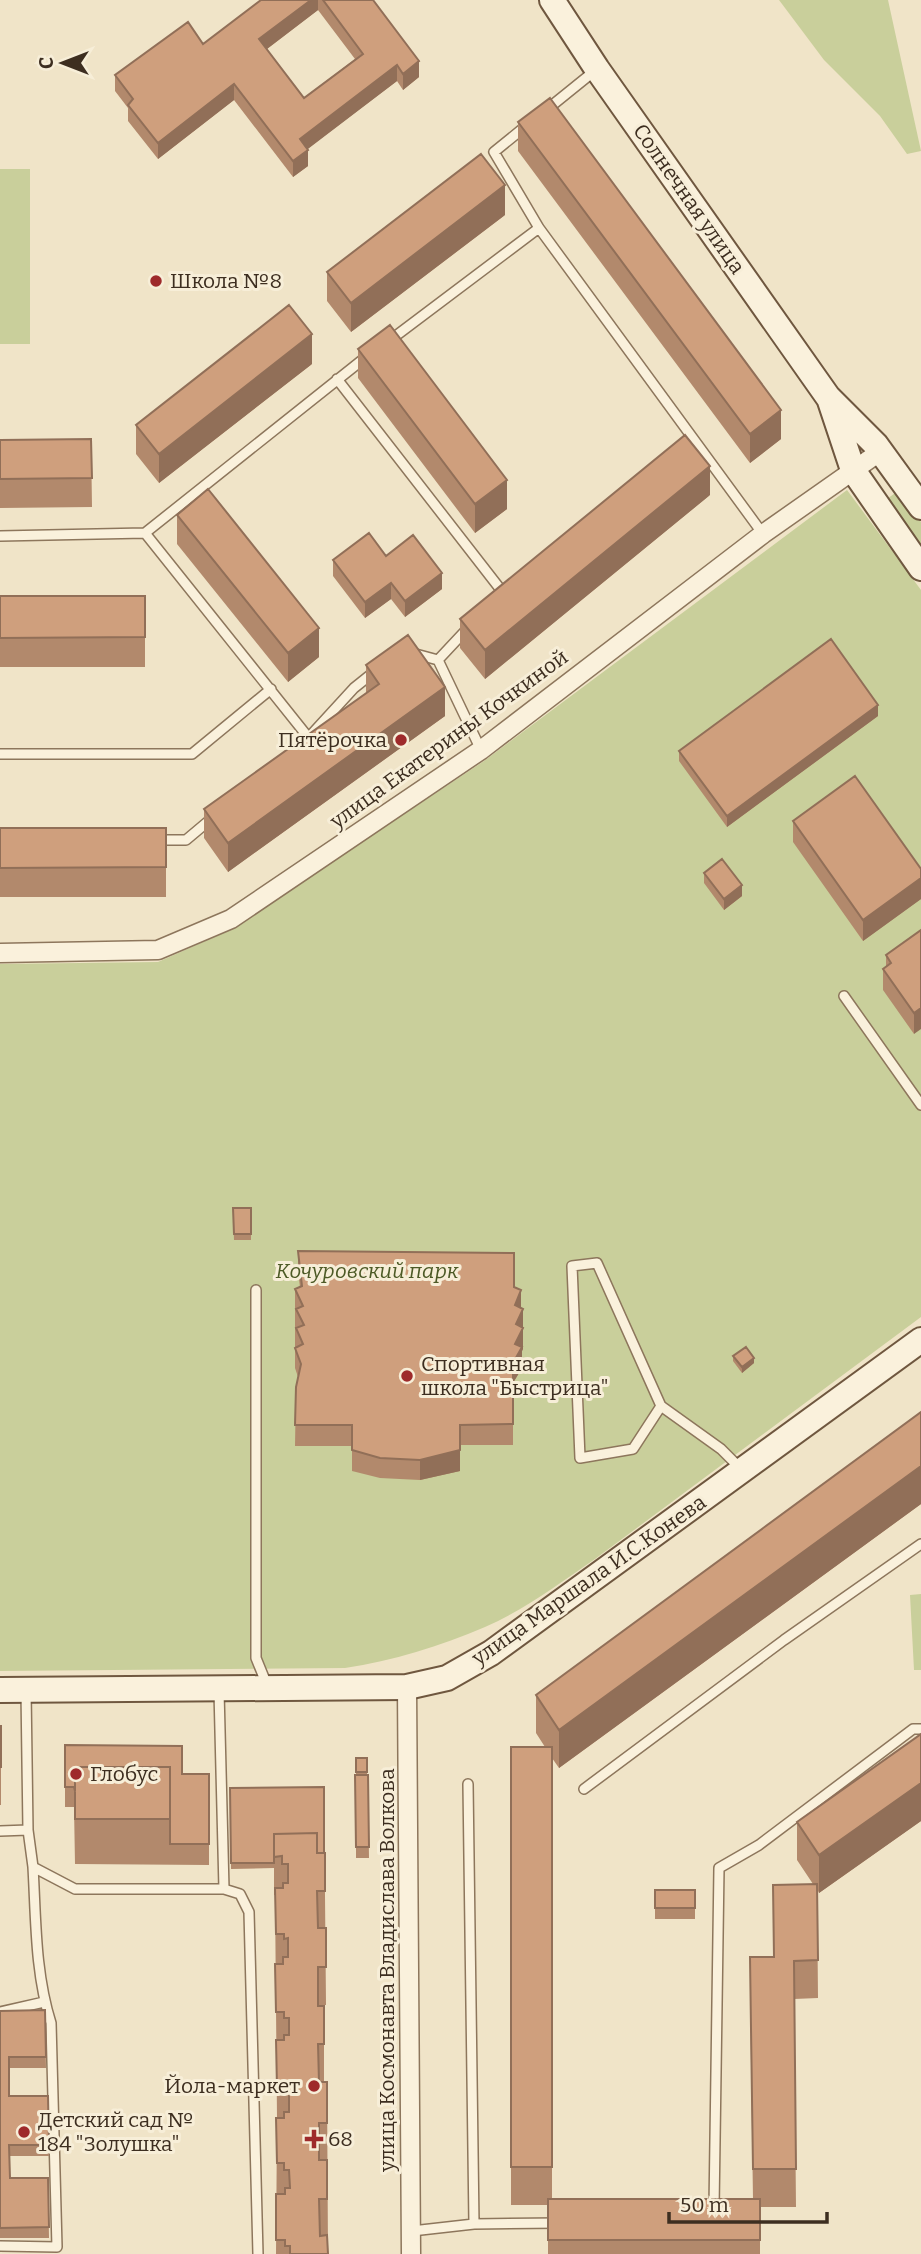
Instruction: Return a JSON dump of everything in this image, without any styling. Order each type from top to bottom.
[{"type":"main road","name":"Солнечная улица","points":[[552,0],[597,69],[828,397],[881,452],[921,507]]},
{"type":"main road","name":"Солнечная улица","points":[[828,397],[853,470],[921,568]]},
{"type":"main road","name":"улица Маршала И.С.Конева","points":[[0,1690],[407,1687],[447,1678],[491,1653],[921,1340]]},
{"type":"street","name":"улица Екатерины Кочкиной","points":[[0,953],[158,950],[231,919],[481,750],[763,534],[881,452]]},
{"type":"street","name":"улица Космонавта Владислава Волкова","points":[[407,1687],[411,2254]]},
{"type":"lane","points":[[597,69],[494,152],[539,228],[763,534]]},
{"type":"lane","points":[[382,346],[539,228]]},
{"type":"lane","points":[[0,536],[145,533],[371,354]]},
{"type":"lane","points":[[337,379],[501,590]]},
{"type":"lane","points":[[685,449],[696,441]]},
{"type":"lane","points":[[145,533],[308,737]]},
{"type":"lane","points":[[492,600],[512,581]]},
{"type":"lane","points":[[438,660],[474,620]]},
{"type":"lane","points":[[402,650],[438,660],[481,750]]},
{"type":"lane","points":[[298,746],[354,688],[383,665]]},
{"type":"lane","points":[[0,754],[192,754],[271,689]]},
{"type":"lane","points":[[146,840],[186,840],[217,815]]},
{"type":"lane","points":[[844,996],[921,1105]]},
{"type":"lane","points":[[661,1406],[633,1449],[580,1458],[572,1266],[597,1264],[661,1406],[721,1449],[743,1470]]},
{"type":"lane","points":[[256,1290],[256,1658],[268,1688]]},
{"type":"lane","points":[[584,1789],[784,1640],[921,1544]]},
{"type":"lane","points":[[219,1689],[223,1889]]},
{"type":"lane","points":[[0,2246],[57,2247],[51,2023],[44,2002],[38,1959],[33,1867],[28,1830],[26,1690]]},
{"type":"lane","points":[[701,2214],[714,2214],[719,1868],[759,1845],[913,1729],[921,1729]]},
{"type":"lane","points":[[468,1784],[474,2224]]},
{"type":"lane","points":[[0,1831],[28,1830]]},
{"type":"lane","points":[[33,1867],[75,1889],[223,1889],[240,1895],[249,1912],[258,2254]]},
{"type":"lane","points":[[0,2012],[44,2002]]},
{"type":"lane","points":[[412,2231],[474,2224],[549,2225],[574,2221]]},
{"type":"green space","points":[[779,0],[888,0],[921,151],[907,154],[880,116],[824,60]]},
{"type":"green space","points":[[0,169],[30,169],[30,344],[0,344]]},
{"type":"green space","name":"Кочуровский парк","points":[[847,490],[921,590],[921,1317],[555,1587],[499,1620],[468,1634],[399,1657],[345,1668],[0,1671],[0,964],[158,962],[228,931],[484,761]]},
{"type":"green space","points":[[898,491],[921,522],[921,552],[884,501]]},
{"type":"green space","points":[[921,1594],[921,1670],[914,1670],[910,1595]]},
{"type":"building","points":[[261,0],[311,0],[259,39],[304,98],[363,54],[323,0],[373,0],[419,61],[403,74],[397,65],[300,139],[308,150],[293,161],[234,84],[158,143],[128,105],[133,99],[115,75],[188,22],[203,44]]},
{"type":"building","points":[[550,98],[781,410],[750,434],[518,122]]},
{"type":"building","points":[[481,154],[505,185],[351,303],[327,272]]},
{"type":"building","points":[[289,305],[312,334],[159,454],[136,425]]},
{"type":"building","points":[[390,325],[507,480],[475,504],[358,349]]},
{"type":"building","points":[[685,435],[710,466],[485,650],[460,619]]},
{"type":"building","points":[[91,439],[92,478],[0,479],[0,440]]},
{"type":"building","points":[[208,489],[319,628],[288,653],[177,515]]},
{"type":"building","points":[[369,533],[386,556],[413,535],[442,573],[405,601],[391,583],[365,602],[333,560]]},
{"type":"building","points":[[0,596],[145,596],[145,637],[0,638]]},
{"type":"building","points":[[408,635],[445,687],[228,843],[204,809],[379,684],[366,665]]},
{"type":"building","points":[[831,639],[878,705],[727,816],[679,751]]},
{"type":"building","points":[[855,776],[921,869],[921,878],[863,920],[793,821]]},
{"type":"building","points":[[0,828],[166,828],[166,867],[0,868]]},
{"type":"building","points":[[722,859],[742,885],[724,899],[704,873]]},
{"type":"building","points":[[921,930],[921,1008],[914,1013],[883,969],[891,963],[886,955]]},
{"type":"building","points":[[233,1208],[251,1208],[251,1234],[234,1234]]},
{"type":"building","name":"Спортивная школа \"Быстрица\"","points":[[298,1251],[514,1253],[514,1287],[521,1290],[515,1305],[523,1309],[516,1324],[523,1328],[515,1344],[522,1347],[513,1363],[513,1424],[460,1425],[460,1450],[420,1460],[380,1458],[352,1450],[352,1425],[295,1425],[296,1387],[301,1364],[295,1348],[303,1344],[296,1328],[304,1325],[296,1309],[303,1306],[295,1289],[302,1286]]},
{"type":"building","points":[[746,1347],[754,1358],[742,1367],[733,1356]]},
{"type":"building","points":[[921,1412],[921,1466],[559,1730],[536,1695]]},
{"type":"building","points":[[1,1726],[1,1767],[0,1767]]},
{"type":"building","points":[[921,1734],[921,1783],[819,1855],[797,1822]]},
{"type":"building","points":[[65,1745],[182,1746],[182,1774],[209,1774],[209,1844],[170,1844],[170,1767],[75,1767],[75,1791],[74,1787],[65,1787]]},
{"type":"building","points":[[511,1747],[552,1747],[552,2167],[511,2167]]},
{"type":"building","points":[[356,1758],[367,1758],[367,1772],[356,1772]]},
{"type":"building","points":[[75,1767],[170,1767],[170,1819],[75,1819]]},
{"type":"building","points":[[355,1775],[368,1775],[369,1847],[356,1847]]},
{"type":"building","points":[[324,1787],[324,1853],[317,1853],[317,1833],[274,1834],[274,1863],[231,1863],[230,1788]]},
{"type":"building","points":[[317,1833],[317,1853],[325,1853],[325,1891],[317,1891],[318,1928],[326,1928],[326,1967],[318,1967],[318,2006],[324,2006],[324,2044],[318,2044],[319,2082],[327,2082],[327,2123],[319,2123],[319,2160],[327,2160],[327,2199],[319,2199],[320,2236],[327,2235],[328,2254],[290,2254],[290,2246],[285,2246],[285,2240],[276,2240],[276,2194],[285,2194],[285,2188],[290,2188],[289,2170],[284,2170],[284,2163],[277,2163],[276,2118],[284,2118],[284,2112],[289,2112],[289,2093],[285,2093],[285,2088],[277,2088],[276,2040],[284,2040],[284,2035],[289,2035],[289,2018],[284,2018],[284,2012],[276,2012],[275,1964],[283,1964],[283,1957],[288,1957],[288,1938],[284,1939],[284,1934],[276,1934],[275,1888],[283,1888],[283,1883],[288,1883],[288,1864],[282,1864],[282,1856],[274,1857],[274,1834]]},
{"type":"building","points":[[817,1884],[818,1960],[794,1961],[796,2169],[753,2169],[750,1957],[774,1957],[773,1885]]},
{"type":"building","points":[[655,1890],[695,1890],[695,1908],[655,1908]]},
{"type":"building","name":"Детский сад № 184 \"Золушка\"","points":[[45,2010],[46,2057],[9,2057],[9,2096],[48,2096],[49,2145],[9,2145],[10,2178],[48,2178],[49,2227],[0,2228],[0,2011]]},
{"type":"building","points":[[548,2199],[760,2199],[760,2240],[548,2240]]},
{"type":"place","name":"Школа №8","points":[[156,281]]},
{"type":"place","name":"Пятёрочка","points":[[401,740]]},
{"type":"place","name":"Спортивная школа \"Быстрица\"","points":[[407,1376]]},
{"type":"place","name":"Глобус","points":[[76,1774]]},
{"type":"place","name":"Йола-маркет","points":[[314,2086]]},
{"type":"place","name":"Детский сад № 184 \"Золушка\"","points":[[24,2132]]},
{"type":"place","name":"68","points":[[314,2139]]}]
